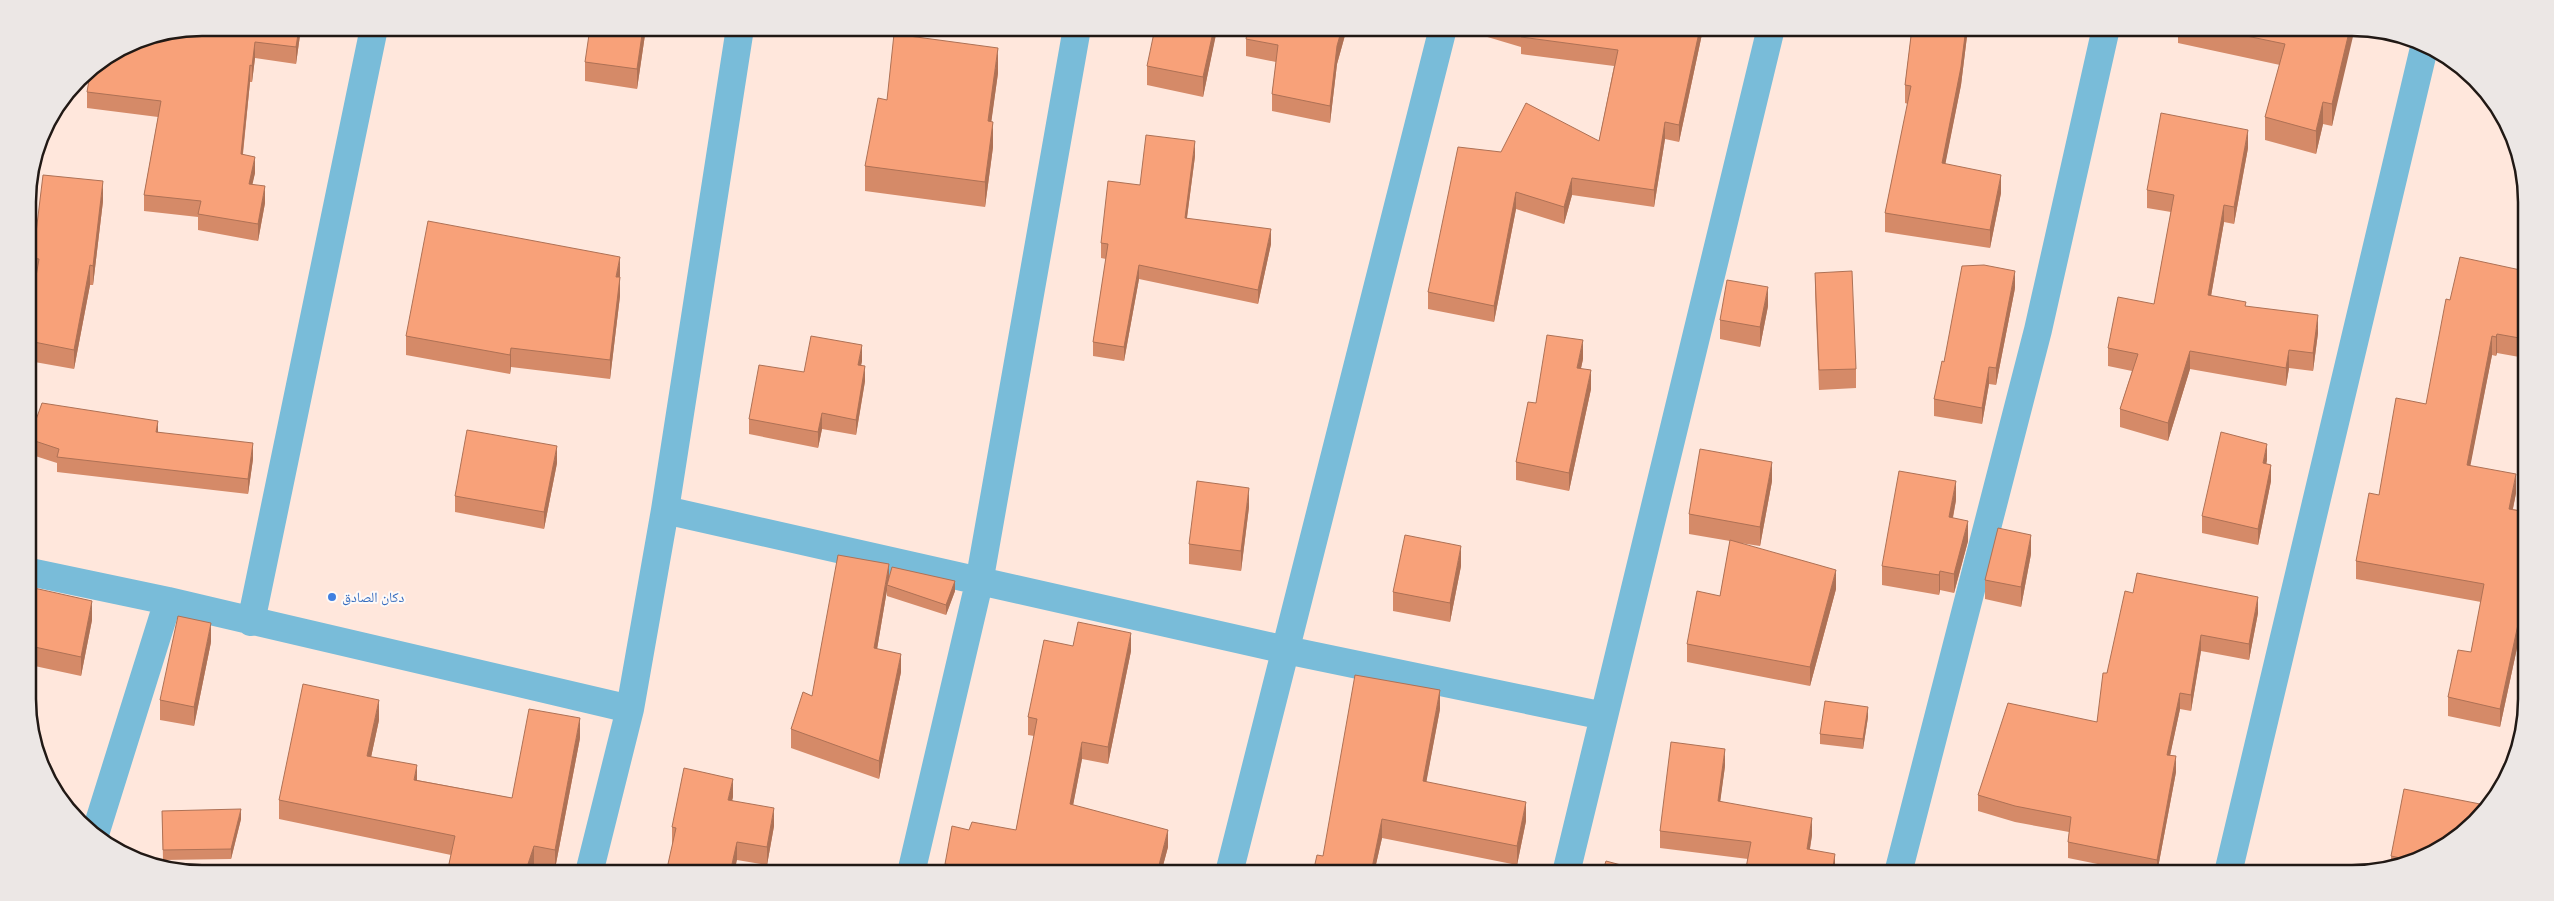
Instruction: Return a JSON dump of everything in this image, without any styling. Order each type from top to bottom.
[{"type":"street","points":[[251,622],[372,36]]},
{"type":"street","points":[[592,865],[630,709],[665,510],[739,36]]},
{"type":"street","points":[[913,865],[979,583],[1076,36]]},
{"type":"street","points":[[1231,865],[1441,36]]},
{"type":"street","points":[[1568,864],[1769,36]]},
{"type":"street","points":[[1900,864],[2038,330],[2104,36]]},
{"type":"street","points":[[2230,864],[2423,52]]},
{"type":"street","points":[[665,510],[979,583],[1286,650],[1604,716]]},
{"type":"street","points":[[36,573],[630,709]]},
{"type":"street","points":[[97,827],[168,602]]},
{"type":"building","points":[[202,36],[298,36],[296,47],[255,42],[252,66],[250,65],[241,154],[255,157],[249,184],[265,186],[258,224],[198,214],[201,201],[144,195],[161,101],[87,92],[89,81],[119,58],[149,45],[170,39]]},
{"type":"building","points":[[589,36],[642,36],[637,69],[585,62]]},
{"type":"building","points":[[894,36],[909,36],[998,48],[988,121],[993,122],[985,182],[865,166],[878,98],[887,100]]},
{"type":"building","points":[[1153,36],[1212,36],[1203,77],[1147,66]]},
{"type":"building","points":[[1247,36],[1340,36],[1330,106],[1272,94],[1278,45],[1246,39]]},
{"type":"building","points":[[1698,36],[1679,125],[1665,122],[1654,190],[1572,178],[1564,207],[1516,192],[1494,306],[1428,292],[1458,147],[1501,152],[1526,103],[1599,141],[1618,50],[1521,37]]},
{"type":"building","points":[[1911,36],[1965,36],[1961,67],[1942,163],[2001,175],[1990,230],[1885,213],[1911,86],[1905,85]]},
{"type":"building","points":[[2246,36],[2348,36],[2332,104],[2323,102],[2316,131],[2265,117],[2285,44]]},
{"type":"building","points":[[2161,113],[2248,130],[2234,207],[2224,205],[2208,295],[2246,302],[2245,306],[2318,315],[2313,353],[2289,350],[2286,368],[2190,351],[2168,423],[2120,409],[2138,354],[2108,348],[2118,297],[2154,304],[2174,195],[2147,190]]},
{"type":"building","points":[[1146,135],[1195,141],[1185,218],[1271,229],[1258,290],[1139,265],[1124,347],[1093,342],[1108,244],[1101,243],[1108,181],[1140,185]]},
{"type":"building","points":[[43,175],[103,181],[93,266],[90,265],[74,350],[37,343],[37,272],[39,259],[37,259],[37,225]]},
{"type":"building","points":[[428,221],[620,257],[616,277],[620,277],[610,360],[511,348],[510,355],[406,336]]},
{"type":"building","points":[[2460,257],[2518,269],[2518,338],[2497,334],[2496,337],[2492,336],[2467,465],[2516,474],[2509,509],[2518,511],[2518,624],[2500,709],[2448,697],[2458,650],[2471,652],[2484,584],[2356,561],[2369,493],[2379,495],[2396,398],[2426,404],[2446,299],[2450,300]]},
{"type":"building","points":[[1984,265],[2015,271],[1996,368],[1989,367],[1982,408],[1934,399],[1942,361],[1944,362],[1962,266]]},
{"type":"building","points":[[1852,271],[1856,369],[1819,370],[1815,273]]},
{"type":"building","points":[[1727,280],[1768,287],[1760,327],[1720,320]]},
{"type":"building","points":[[1547,335],[1583,340],[1577,368],[1591,370],[1569,473],[1516,462],[1528,402],[1536,403]]},
{"type":"building","points":[[811,336],[862,345],[858,365],[865,366],[856,420],[822,413],[818,432],[749,419],[759,365],[804,372]]},
{"type":"building","points":[[42,403],[158,421],[156,432],[253,443],[248,479],[57,457],[59,449],[37,442],[37,418]]},
{"type":"building","points":[[467,430],[557,446],[544,512],[455,496]]},
{"type":"building","points":[[2221,432],[2267,444],[2263,463],[2271,465],[2258,529],[2202,516]]},
{"type":"building","points":[[1700,449],[1772,462],[1760,527],[1689,514]]},
{"type":"building","points":[[1899,471],[1956,481],[1949,517],[1968,521],[1954,574],[1940,571],[1939,575],[1882,566]]},
{"type":"building","points":[[1197,481],[1249,488],[1241,551],[1189,544]]},
{"type":"building","points":[[1998,528],[2031,535],[2021,587],[1985,580]]},
{"type":"building","points":[[1405,535],[1461,546],[1450,603],[1393,592]]},
{"type":"building","points":[[1730,540],[1836,570],[1810,667],[1687,644],[1697,591],[1720,596]]},
{"type":"building","points":[[838,555],[889,564],[874,648],[901,654],[879,761],[791,729],[803,692],[812,696]]},
{"type":"building","points":[[892,567],[955,581],[946,605],[887,585]]},
{"type":"building","points":[[2137,573],[2258,597],[2249,644],[2201,635],[2191,695],[2180,693],[2167,755],[2176,756],[2157,860],[2068,842],[2071,817],[2015,806],[1978,795],[2008,703],[2097,722],[2103,673],[2107,673],[2125,591],[2133,593]]},
{"type":"building","points":[[36,588],[92,601],[81,657],[36,647]]},
{"type":"building","points":[[178,616],[211,623],[194,707],[160,700]]},
{"type":"building","points":[[1078,622],[1131,633],[1108,747],[1082,742],[1070,804],[1168,830],[1159,865],[945,864],[952,826],[969,830],[972,822],[1016,830],[1037,719],[1028,717],[1044,640],[1073,646]]},
{"type":"building","points":[[1355,675],[1440,690],[1423,781],[1526,802],[1517,846],[1382,819],[1373,864],[1315,864],[1317,855],[1323,856]]},
{"type":"building","points":[[303,684],[379,700],[367,756],[417,765],[414,780],[512,798],[529,709],[580,718],[555,850],[534,846],[528,865],[449,865],[455,836],[279,800]]},
{"type":"building","points":[[1825,701],[1868,707],[1863,739],[1820,734]]},
{"type":"building","points":[[1671,742],[1725,749],[1718,801],[1812,818],[1807,849],[1835,854],[1833,864],[1747,864],[1751,842],[1660,831]]},
{"type":"building","points":[[684,768],[733,779],[728,800],[774,808],[767,847],[737,842],[732,865],[668,865],[676,828],[672,827]]},
{"type":"building","points":[[2404,789],[2480,804],[2453,831],[2435,843],[2399,858],[2391,856]]},
{"type":"building","points":[[241,809],[231,849],[163,850],[162,811]]},
{"type":"building","points":[[1606,861],[1618,864],[1605,864]]},
{"type":"place","name":"دكان الصادق","points":[[332,597]]}]
